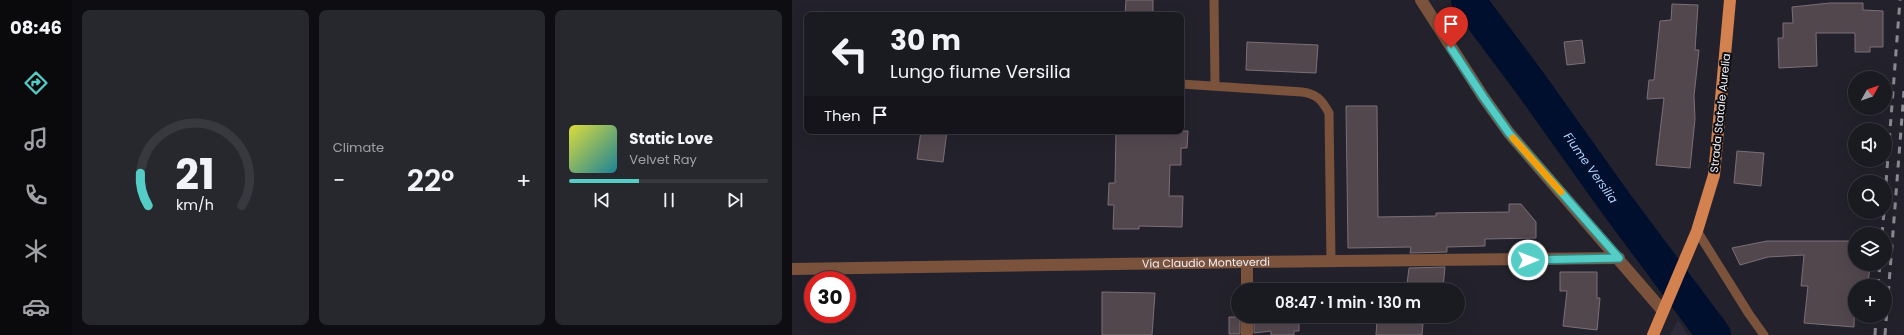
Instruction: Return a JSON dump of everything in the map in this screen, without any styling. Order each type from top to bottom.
[{"type":"main road","name":"Strada Statale Aurelia","points":[[1653,335],[1698,231],[1714,175],[1730,0]]},
{"type":"street","points":[[1421,0],[1484,98],[1509,133],[1619,258],[1665,306]]},
{"type":"street","name":"Via Claudio Monteverdi","points":[[792,269],[1619,258]]},
{"type":"street","points":[[1247,262],[1247,283]]},
{"type":"street","points":[[1247,323],[1247,335]]},
{"type":"lane","points":[[1214,0],[1215,86]]},
{"type":"lane","points":[[1184,84],[1302,92],[1314,94],[1323,102],[1329,113],[1331,262]]},
{"type":"lane","points":[[1698,231],[1749,314],[1764,335]]},
{"type":"shaded area","points":[[1678,320],[1688,335],[1670,335]]},
{"type":"building","points":[[1126,0],[1153,0],[1153,12],[1125,12]]},
{"type":"building","points":[[1830,3],[1863,3],[1863,10],[1883,11],[1883,47],[1870,47],[1870,52],[1855,52],[1855,33],[1816,33],[1817,66],[1779,68],[1778,38],[1783,38],[1783,23],[1793,23],[1792,7]]},
{"type":"building","points":[[1672,4],[1698,5],[1695,50],[1699,50],[1694,96],[1695,119],[1690,168],[1656,165],[1664,98],[1647,99],[1649,80],[1654,80],[1660,21],[1671,20]]},
{"type":"building","points":[[1582,40],[1585,63],[1567,65],[1564,42]]},
{"type":"building","points":[[1247,42],[1318,45],[1316,73],[1246,70]]},
{"type":"building","points":[[1346,106],[1377,106],[1378,217],[1436,216],[1436,213],[1509,212],[1509,204],[1521,204],[1536,222],[1536,238],[1485,239],[1485,246],[1447,247],[1447,252],[1410,253],[1411,247],[1348,248]]},
{"type":"building","points":[[1184,131],[1188,131],[1187,148],[1181,148],[1181,165],[1170,165],[1169,196],[1183,196],[1182,227],[1139,226],[1139,229],[1113,229],[1114,205],[1108,205],[1109,183],[1115,183],[1116,134],[1184,134]]},
{"type":"building","points":[[921,134],[947,134],[943,162],[917,159]]},
{"type":"building","points":[[1737,151],[1764,153],[1761,186],[1734,183]]},
{"type":"building","points":[[1767,241],[1848,241],[1848,271],[1869,271],[1869,279],[1848,279],[1848,323],[1854,323],[1854,327],[1804,323],[1808,286],[1801,286],[1804,255],[1768,257],[1740,265],[1732,248]]},
{"type":"building","points":[[1445,267],[1443,283],[1407,283],[1409,268]]},
{"type":"building","points":[[1560,272],[1597,272],[1597,298],[1600,298],[1597,330],[1563,326],[1567,291],[1560,291]]},
{"type":"building","points":[[1102,292],[1155,293],[1152,335],[1102,335]]},
{"type":"building","points":[[1229,317],[1231,317],[1231,323],[1240,323],[1240,334],[1229,334]]},
{"type":"building","points":[[1254,323],[1299,323],[1299,331],[1294,331],[1294,335],[1271,335],[1271,331],[1254,333]]},
{"type":"building","points":[[1377,323],[1423,324],[1422,335],[1376,335]]},
{"type":"waterway","name":"Fiume Versilia","points":[[1468,0],[1530,83],[1617,205],[1714,335]]},
{"type":"railway","points":[[1887,175],[1900,0]]},
{"type":"railway","points":[[1885,335],[1904,91]]},
{"type":"railway","points":[[1883,219],[1883,227]]},
{"type":"railway","points":[[1879,271],[1879,279]]},
{"type":"railway","points":[[1875,335],[1876,323]]},
{"type":"slow traffic","points":[[1513,138],[1561,192]]},
{"type":"route","points":[[1451,48],[1509,133],[1619,258],[1528,260]]}]
